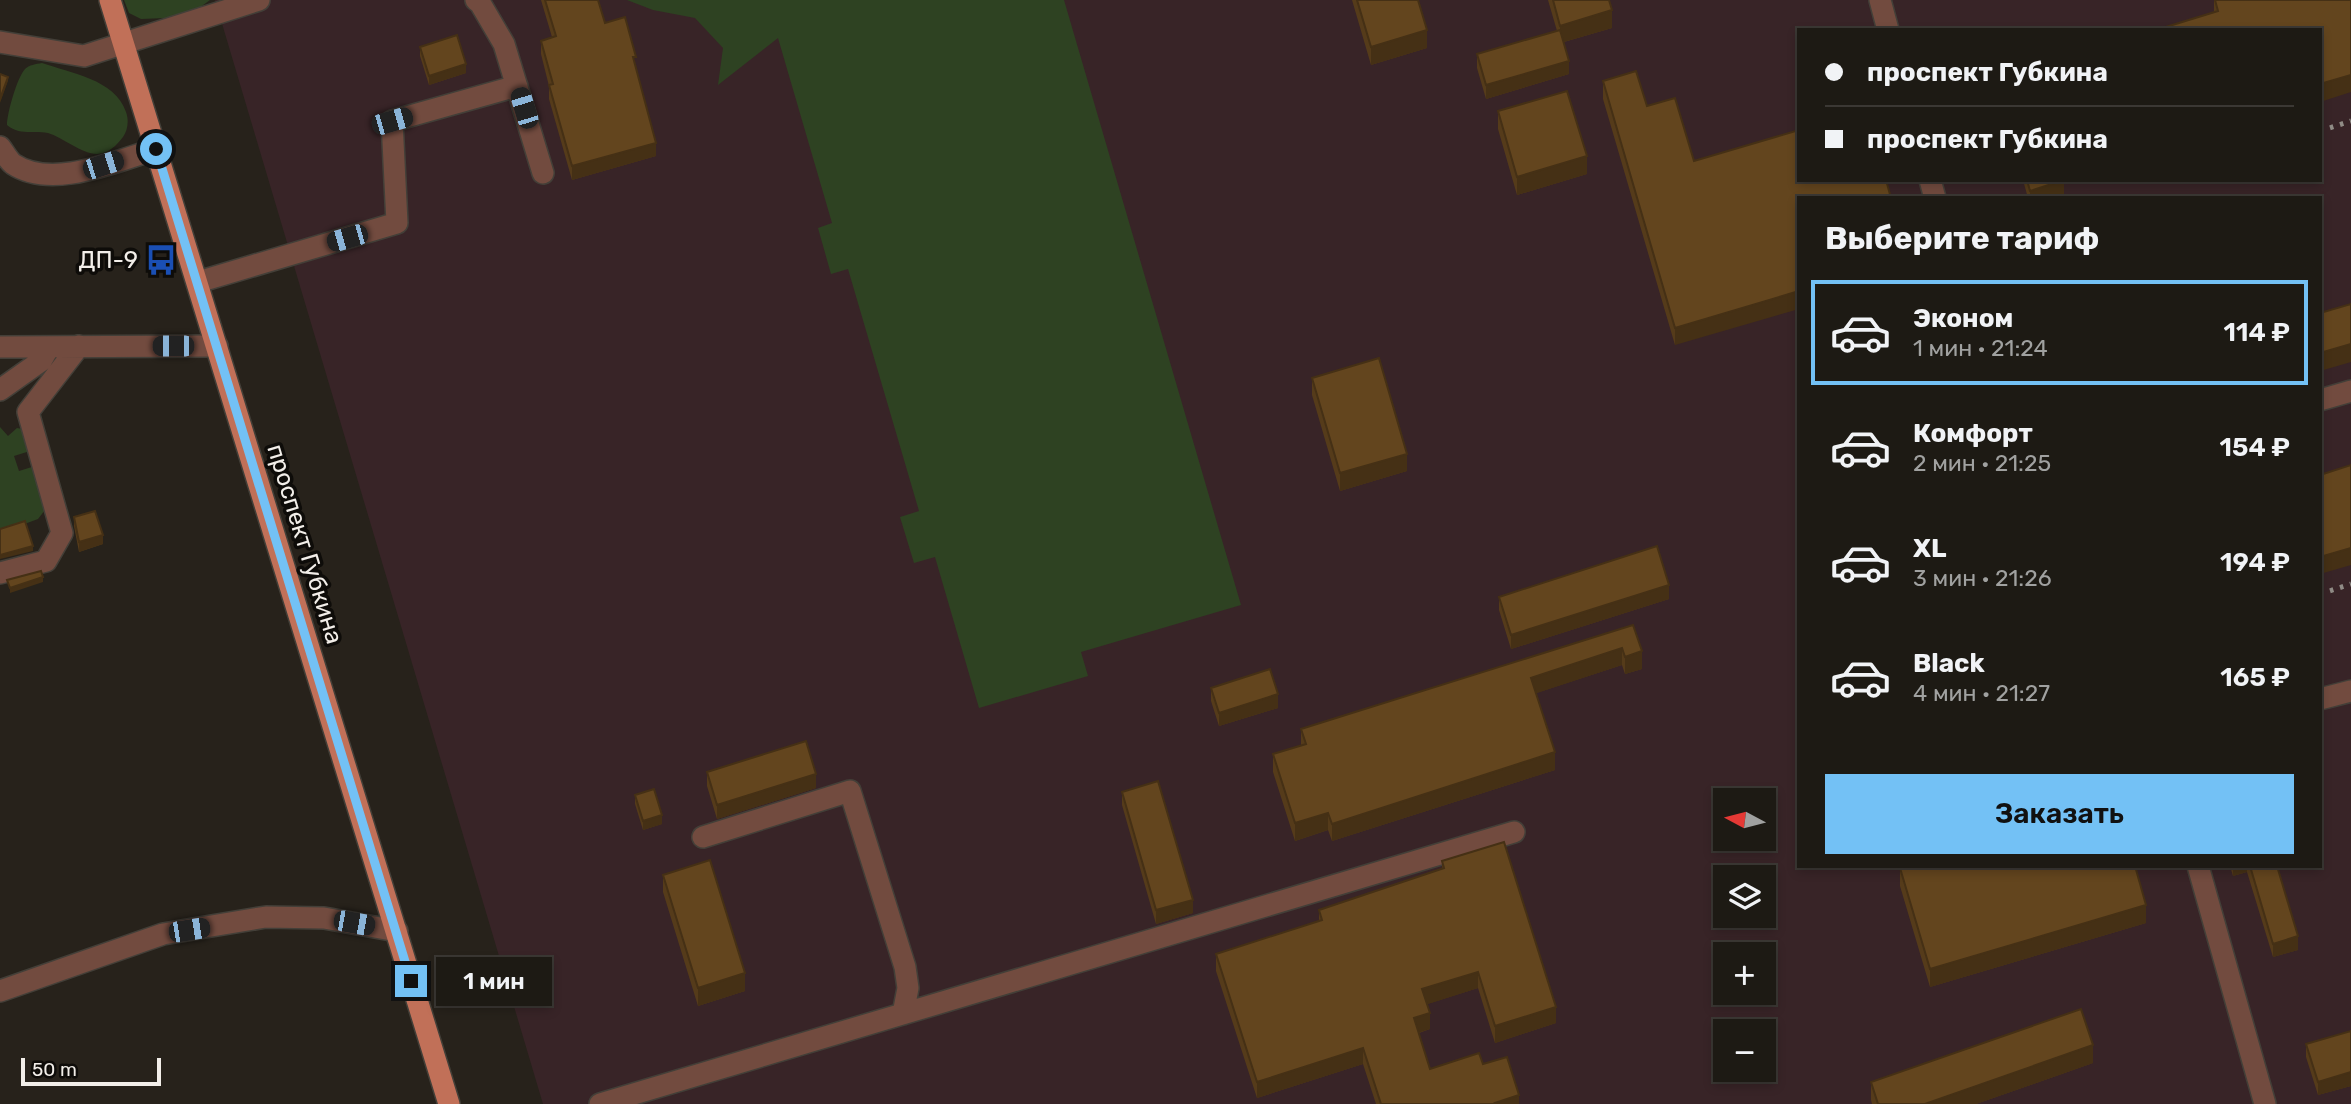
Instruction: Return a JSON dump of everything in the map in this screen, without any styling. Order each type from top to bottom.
[{"type":"main road","name":"проспект Губкина","points":[[110,0],[449,1104]]},
{"type":"street","points":[[0,43],[84,57],[259,0]]},
{"type":"street","points":[[476,0],[504,44],[543,173]]},
{"type":"street","points":[[1880,0],[1887,28]]},
{"type":"street","points":[[198,282],[397,223],[392,121],[517,86]]},
{"type":"street","points":[[0,147],[12,163],[40,176],[83,171],[156,149]]},
{"type":"street","points":[[0,390],[41,361],[49,346]]},
{"type":"street","points":[[0,573],[46,561],[62,533],[28,412],[79,346]]},
{"type":"street","points":[[0,347],[217,346]]},
{"type":"street","points":[[2322,399],[2351,391]]},
{"type":"street","points":[[2322,698],[2351,691]]},
{"type":"street","points":[[703,837],[850,791],[905,967],[908,988],[903,1014]]},
{"type":"street","points":[[600,1104],[1514,832]]},
{"type":"street","points":[[2199,868],[2265,1104]]},
{"type":"street","points":[[0,991],[163,934],[266,917],[324,918],[397,931]]},
{"type":"shaded area","points":[[215,0],[2351,0],[2351,1104],[543,1104]]},
{"type":"green space","points":[[124,0],[210,0],[191,14],[141,19],[129,13]]},
{"type":"green space","points":[[627,0],[1064,0],[1241,605],[1081,652],[1088,676],[979,708],[935,557],[914,563],[900,517],[919,511],[848,269],[831,274],[818,228],[832,223],[778,38],[718,85],[723,48],[695,18],[653,10]]},
{"type":"green space","points":[[42,63],[90,79],[112,92],[120,101],[127,115],[128,125],[125,134],[115,146],[105,152],[91,153],[48,133],[22,132],[7,125],[13,96],[22,73],[28,67]]},
{"type":"green space","points":[[0,427],[8,436],[17,428],[22,429],[30,451],[14,456],[19,471],[35,466],[45,510],[38,519],[0,533]]},
{"type":"building","points":[[545,0],[598,0],[605,23],[625,17],[656,143],[572,166],[549,85],[553,84],[541,41],[556,36]]},
{"type":"building","points":[[1357,0],[1418,0],[1427,30],[1371,47]]},
{"type":"building","points":[[1553,0],[1609,0],[1612,10],[1560,26]]},
{"type":"building","points":[[2215,0],[2351,0],[2351,75],[2322,83],[2322,28],[2163,28],[2218,11]]},
{"type":"building","points":[[1560,30],[1569,61],[1486,85],[1477,54]]},
{"type":"building","points":[[457,35],[466,64],[429,76],[420,47]]},
{"type":"building","points":[[1636,71],[1647,106],[1675,98],[1694,161],[1797,131],[1797,182],[1887,182],[1890,196],[1797,196],[1797,292],[1675,328],[1603,81]]},
{"type":"building","points":[[0,74],[8,77],[0,99]]},
{"type":"building","points":[[1567,91],[1587,156],[1517,177],[1498,111]]},
{"type":"building","points":[[2028,182],[2058,182],[2030,191]]},
{"type":"building","points":[[2351,304],[2351,344],[2322,352],[2322,312]]},
{"type":"building","points":[[1379,358],[1407,454],[1340,473],[1312,378]]},
{"type":"building","points":[[2351,465],[2351,548],[2322,556],[2322,474]]},
{"type":"building","points":[[95,511],[103,535],[79,542],[74,517]]},
{"type":"building","points":[[25,521],[33,546],[0,555],[0,529]]},
{"type":"building","points":[[1657,546],[1669,585],[1511,635],[1499,597]]},
{"type":"building","points":[[41,571],[43,577],[10,588],[7,580]]},
{"type":"building","points":[[1633,625],[1642,651],[1625,657],[1622,648],[1531,678],[1555,752],[1332,824],[1328,813],[1295,823],[1273,754],[1306,744],[1301,729]]},
{"type":"building","points":[[1270,669],[1278,694],[1219,713],[1211,688]]},
{"type":"building","points":[[806,741],[816,774],[717,805],[707,772]]},
{"type":"building","points":[[1158,781],[1193,900],[1156,910],[1122,792]]},
{"type":"building","points":[[654,789],[662,815],[643,821],[635,795]]},
{"type":"building","points":[[1504,842],[1556,1007],[1495,1026],[1478,972],[1422,989],[1430,1013],[1414,1018],[1430,1069],[1479,1053],[1483,1064],[1507,1057],[1519,1095],[1496,1104],[1381,1104],[1363,1048],[1257,1082],[1216,954],[1322,920],[1319,910],[1444,868],[1442,861]]},
{"type":"building","points":[[710,860],[745,973],[698,988],[663,875]]},
{"type":"building","points":[[1900,868],[2136,868],[2146,905],[1930,969]]},
{"type":"building","points":[[2251,868],[2278,868],[2298,936],[2273,944]]},
{"type":"building","points":[[2081,1009],[2093,1045],[1925,1104],[1878,1104],[1871,1082]]},
{"type":"building","points":[[2351,1031],[2351,1072],[2318,1082],[2306,1044]]},
{"type":"railway","points":[[2322,130],[2351,121]]},
{"type":"railway","points":[[2322,593],[2351,584]]},
{"type":"place","name":"ДП-9","points":[[161,260]]},
{"type":"route","points":[[156,149],[411,981]]}]
